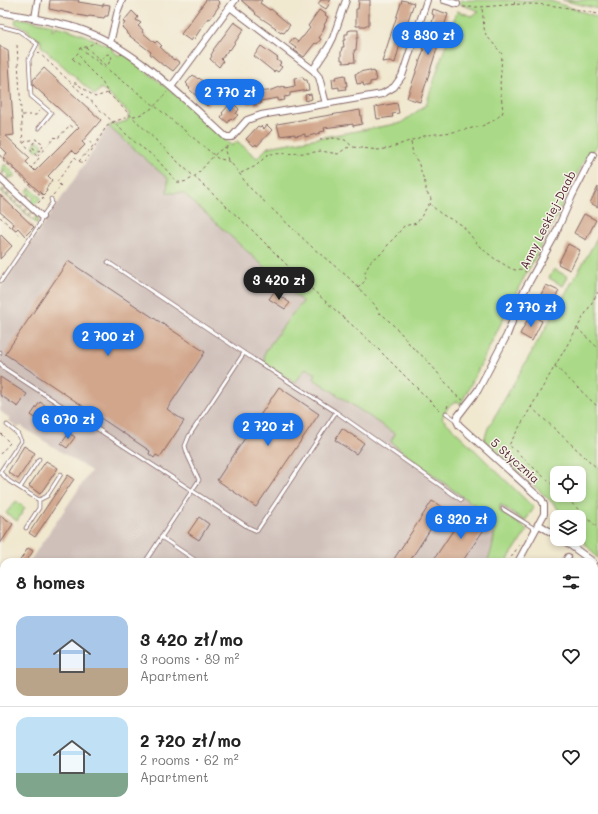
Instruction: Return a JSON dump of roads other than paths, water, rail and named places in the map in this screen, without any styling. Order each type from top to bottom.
[{"type":"street","points":[[35,18],[38,0]]},
{"type":"street","points":[[110,43],[122,0]]},
{"type":"street","points":[[171,87],[235,0]]},
{"type":"street","points":[[313,70],[333,38],[346,0]]},
{"type":"street","points":[[0,12],[35,18],[78,29],[110,43],[134,58],[171,87],[226,137],[232,137],[247,120],[261,115],[382,94],[394,87],[402,76],[427,0]]},
{"type":"street","points":[[444,0],[457,4]]},
{"type":"street","points":[[230,7],[313,70],[319,77],[326,104]]},
{"type":"street","name":"Anny Leskiej-Daab","points":[[457,421],[458,416],[478,390],[507,335],[523,293],[554,237],[572,196],[593,155]]},
{"type":"street","points":[[0,178],[42,217]]},
{"type":"street","name":"5 Stycznia","points":[[457,421],[459,425],[542,500],[545,510],[520,558]]},
{"type":"street","points":[[537,527],[550,533]]},
{"type":"street","points":[[572,546],[588,558]]},
{"type":"lane","points":[[0,26],[19,31],[36,44],[29,59],[31,96],[51,113],[39,128]]},
{"type":"lane","points":[[1,281],[39,225],[42,217],[52,203],[51,197]]},
{"type":"lane","points":[[108,262],[244,353],[336,412],[461,500]]},
{"type":"lane","points":[[147,558],[199,480],[185,446],[189,436],[244,353]]},
{"type":"lane","points":[[0,363],[4,368],[248,527],[257,531],[336,412]]},
{"type":"lane","points":[[445,415],[457,421]]},
{"type":"lane","points":[[7,425],[17,433],[21,441],[0,472],[9,481],[39,500]]},
{"type":"lane","points":[[20,488],[40,459]]},
{"type":"lane","points":[[39,500],[47,496],[61,474]]},
{"type":"lane","points":[[26,528],[39,508],[39,500]]},
{"type":"lane","points":[[503,509],[537,527]]},
{"type":"lane","points":[[161,537],[192,558]]}]
